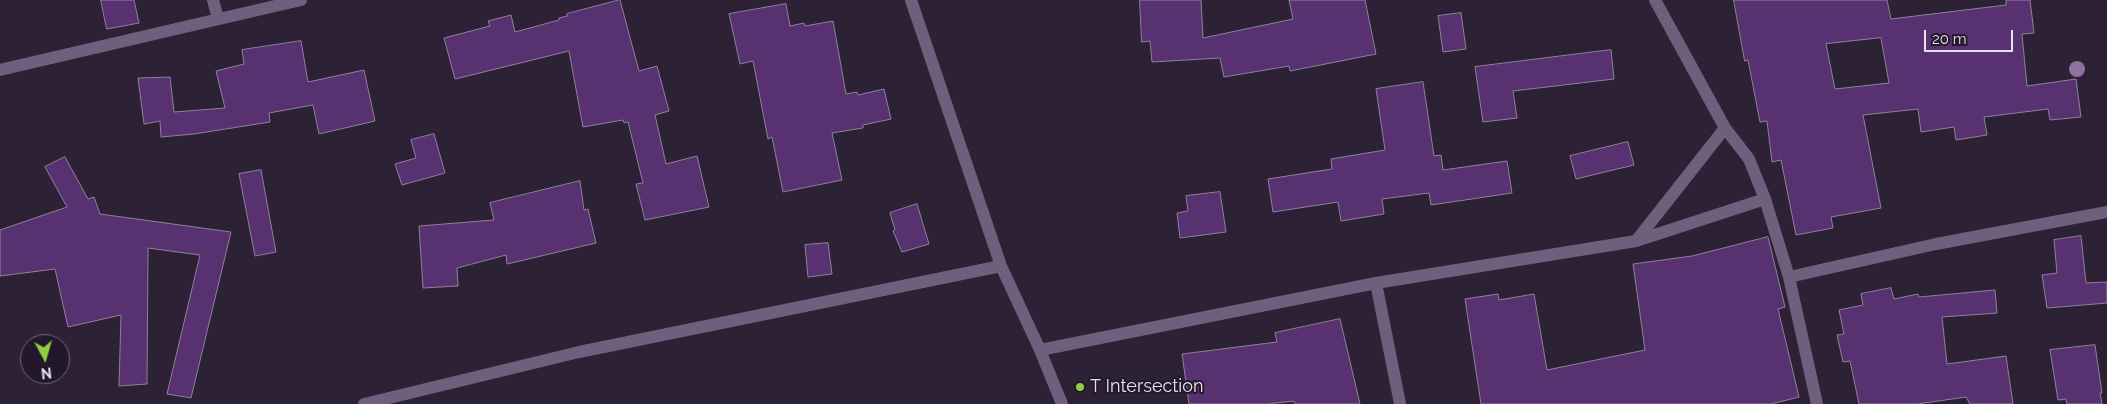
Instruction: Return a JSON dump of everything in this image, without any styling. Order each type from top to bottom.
[{"type":"street","points":[[213,0],[218,19]]},
{"type":"street","points":[[0,70],[301,0]]},
{"type":"street","points":[[911,0],[1001,266],[1040,350],[1062,404]]},
{"type":"street","points":[[1655,0],[1725,128],[1749,159],[1765,199],[1789,277],[1817,404]]},
{"type":"street","points":[[1636,241],[1725,128]]},
{"type":"street","points":[[1040,350],[1376,283],[1636,241],[1765,199]]},
{"type":"street","points":[[1789,277],[1936,244],[2107,212]]},
{"type":"street","points":[[372,403],[579,352],[1001,266]]},
{"type":"street","points":[[1376,283],[1400,404]]},
{"type":"building","points":[[101,0],[134,0],[139,23],[107,29]]},
{"type":"building","points":[[620,0],[639,71],[657,66],[669,111],[655,115],[666,164],[697,156],[709,207],[645,220],[636,184],[643,183],[628,122],[624,123],[623,120],[583,127],[569,51],[455,79],[444,38],[490,26],[488,21],[511,15],[515,32],[559,20],[559,18],[567,16],[567,14]]},
{"type":"building","points":[[1140,0],[1201,0],[1203,38],[1293,19],[1289,0],[1365,0],[1376,54],[1290,71],[1289,66],[1224,77],[1220,58],[1152,62],[1150,41],[1142,42]]},
{"type":"building","points":[[1734,0],[1887,0],[1891,19],[2006,5],[2006,0],[2030,0],[2034,33],[2022,34],[2027,86],[2076,79],[2081,117],[2050,120],[2048,109],[1984,117],[1987,135],[1956,140],[1954,127],[1921,132],[1918,109],[1863,115],[1881,208],[1831,217],[1833,228],[1796,235],[1781,160],[1772,162],[1767,121],[1760,122],[1748,60],[1745,61]],"holes":[[[1881,38],[1889,83],[1835,89],[1826,44]]]},
{"type":"building","points":[[786,4],[790,26],[804,23],[805,26],[833,21],[846,94],[857,92],[858,95],[884,89],[891,119],[863,125],[863,128],[832,133],[842,180],[783,192],[772,137],[768,139],[753,61],[740,64],[729,14]]},
{"type":"building","points":[[1461,13],[1466,49],[1443,52],[1438,16]]},
{"type":"building","points":[[301,41],[308,82],[364,70],[375,121],[319,134],[313,105],[269,113],[270,122],[194,134],[161,137],[160,121],[144,124],[138,78],[170,77],[174,112],[225,108],[216,71],[244,64],[242,50]]},
{"type":"building","points":[[1611,50],[1614,79],[1513,91],[1517,118],[1483,122],[1475,67]]},
{"type":"building","points":[[1423,82],[1434,156],[1441,155],[1443,170],[1507,161],[1512,193],[1431,205],[1429,193],[1382,199],[1384,214],[1341,221],[1338,202],[1273,212],[1268,179],[1332,169],[1331,159],[1385,150],[1376,89]]},
{"type":"building","points":[[434,134],[445,173],[402,185],[395,164],[416,158],[411,140]]},
{"type":"building","points":[[1628,142],[1634,165],[1576,179],[1570,156]]},
{"type":"building","points":[[65,157],[88,199],[94,197],[100,214],[231,232],[191,398],[167,394],[200,255],[148,248],[147,384],[119,386],[121,315],[68,327],[55,269],[0,276],[0,230],[67,207],[45,167]]},
{"type":"building","points":[[261,170],[276,252],[255,256],[239,174]]},
{"type":"building","points":[[580,181],[584,210],[588,209],[596,243],[507,264],[506,255],[457,268],[458,286],[423,288],[419,226],[494,220],[490,203]]},
{"type":"building","points":[[1220,192],[1226,232],[1180,238],[1177,213],[1188,211],[1186,196]]},
{"type":"building","points":[[917,204],[929,244],[902,252],[893,231],[895,230],[890,213]]},
{"type":"building","points":[[2081,236],[2086,283],[2107,282],[2107,303],[2047,308],[2042,275],[2057,273],[2054,240]]},
{"type":"building","points":[[1768,237],[1785,307],[1778,309],[1799,397],[1771,404],[1481,404],[1465,299],[1498,294],[1499,300],[1534,294],[1547,370],[1645,350],[1633,264],[1692,256]]},
{"type":"building","points":[[828,243],[832,274],[808,277],[805,245]]},
{"type":"building","points":[[1891,288],[1894,299],[1918,294],[1919,297],[1995,290],[1997,313],[1942,317],[1947,364],[2006,356],[2013,404],[1970,404],[1966,397],[1917,404],[1859,404],[1850,361],[1843,362],[1837,335],[1844,334],[1839,310],[1863,305],[1861,294]]},
{"type":"building","points":[[1340,319],[1360,404],[1295,404],[1294,401],[1267,404],[1189,404],[1182,354],[1277,342],[1275,333]]},
{"type":"building","points":[[2095,345],[2102,404],[2067,404],[2066,399],[2058,400],[2050,350]]},
{"type":"place","name":"T Intersection","points":[[1080,387]]}]
